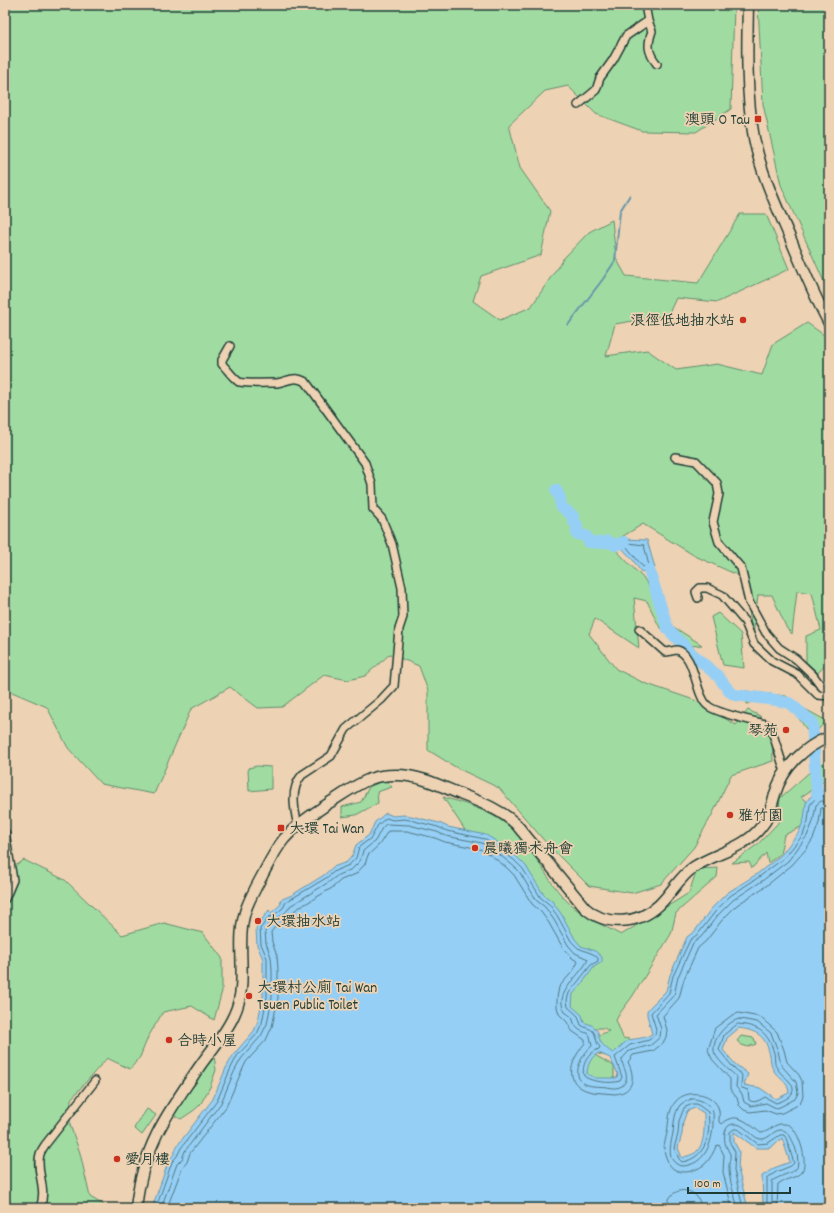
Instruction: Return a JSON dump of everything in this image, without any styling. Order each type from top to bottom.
[{"type":"main road","points":[[748,5],[748,76],[754,138],[772,195],[814,295],[829,323]]},
{"type":"main road","points":[[136,1208],[141,1177],[156,1134],[174,1104],[224,1033],[236,1011],[241,987],[241,927],[249,901],[278,848],[288,835],[298,826],[349,790],[364,782],[376,778],[388,776],[419,778],[502,812],[521,829],[585,908],[591,913],[606,919],[626,920],[643,916],[650,912],[660,904],[676,884],[690,870],[746,841],[757,832],[768,817],[777,786],[785,772],[796,758],[814,744],[829,737]]},
{"type":"street","points":[[645,5],[648,22],[652,31],[648,42],[651,57],[657,64]]},
{"type":"street","points":[[578,105],[596,90],[600,78],[613,60],[626,36],[648,22]]},
{"type":"street","points":[[230,346],[222,360],[222,364],[234,378],[240,382],[277,382],[294,378],[301,379],[306,382],[365,463],[372,484],[374,509],[382,519],[392,544],[402,588],[403,617],[399,629],[394,686],[381,700],[346,730],[331,756],[302,774],[298,779],[294,795],[298,826]]},
{"type":"street","points":[[675,457],[696,461],[717,483],[719,494],[713,522],[719,542],[741,568],[749,602],[759,621],[766,633],[779,648],[796,659],[813,675],[822,687],[829,691]]},
{"type":"street","points":[[698,598],[696,592],[700,588],[707,588],[722,595],[744,622],[754,644],[772,661],[797,674],[818,696],[829,696]]},
{"type":"street","points":[[639,629],[665,652],[677,650],[685,655],[693,670],[697,686],[708,706],[726,714],[766,724],[771,728],[785,772]]},
{"type":"street","points":[[5,832],[13,880],[5,899]]},
{"type":"street","points":[[40,1208],[44,1190],[39,1165],[40,1154],[45,1145],[95,1081]]},
{"type":"green space","points":[[5,5],[734,5],[731,109],[696,132],[642,131],[596,114],[568,86],[545,91],[509,125],[520,168],[550,211],[541,255],[481,276],[473,301],[500,320],[531,307],[563,259],[589,232],[612,220],[616,258],[626,276],[698,283],[740,214],[766,214],[789,269],[718,302],[676,298],[668,315],[615,324],[606,356],[647,350],[676,370],[717,364],[762,375],[773,344],[807,323],[824,335],[829,342],[829,661],[818,673],[806,662],[806,636],[821,630],[812,593],[797,591],[792,634],[787,629],[772,595],[758,595],[753,637],[744,578],[695,556],[643,524],[610,544],[645,580],[669,624],[702,645],[679,647],[659,626],[647,601],[634,598],[639,648],[595,619],[589,634],[616,669],[644,683],[694,700],[736,725],[748,710],[760,716],[772,738],[773,761],[731,775],[712,815],[694,847],[661,884],[632,893],[589,886],[548,845],[499,788],[457,768],[428,750],[428,691],[419,666],[390,654],[365,676],[348,680],[324,675],[282,707],[258,708],[230,687],[191,709],[154,794],[101,784],[68,748],[47,707],[5,689]]},
{"type":"green space","points":[[758,5],[829,5],[829,293],[781,185],[763,104]]},
{"type":"green space","points":[[718,613],[741,634],[744,668],[723,665],[711,617]]},
{"type":"green space","points":[[746,691],[786,696],[803,708],[827,721],[811,736],[791,707],[758,700],[747,704]]},
{"type":"green space","points":[[829,760],[829,778],[801,797],[807,802],[809,823],[784,835],[780,854],[768,863],[766,853],[752,868],[749,862],[732,863],[758,844],[778,823],[780,798],[812,770]]},
{"type":"green space","points":[[257,766],[271,767],[271,789],[249,791],[248,768]]},
{"type":"green space","points":[[385,780],[392,787],[377,792],[378,803],[356,815],[342,817],[342,807],[361,802],[369,787]]},
{"type":"green space","points":[[443,797],[477,808],[507,825],[524,842],[553,884],[569,903],[590,919],[621,935],[689,893],[697,869],[718,868],[717,877],[676,913],[671,934],[616,1020],[623,1038],[629,1039],[641,1047],[620,1060],[592,1052],[584,1041],[609,1031],[604,1028],[586,1028],[565,1008],[461,830],[465,830]]},
{"type":"green space","points":[[5,860],[6,865],[17,865],[24,860],[65,880],[122,935],[164,923],[203,933],[222,958],[222,991],[214,1020],[192,1006],[163,1012],[148,1037],[140,1057],[130,1069],[107,1058],[71,1099],[70,1125],[80,1153],[90,1197],[109,1208],[5,1208]]},
{"type":"green space","points":[[741,1036],[754,1038],[756,1044],[748,1047],[742,1045],[737,1041]]},
{"type":"green space","points":[[593,1054],[614,1066],[614,1078],[590,1082],[585,1069]]},
{"type":"green space","points":[[214,1055],[216,1070],[210,1087],[200,1105],[181,1119],[171,1114],[177,1104],[197,1082],[203,1068]]},
{"type":"green space","points":[[147,1109],[156,1115],[142,1135],[134,1128]]},
{"type":"water","points":[[622,539],[647,540],[655,568],[641,572],[633,560],[619,545]]},
{"type":"water","points":[[819,791],[824,791],[829,794],[829,1208],[761,1208],[763,1203],[762,1176],[774,1168],[790,1162],[782,1138],[770,1148],[756,1148],[734,1132],[734,1142],[739,1151],[738,1169],[748,1208],[689,1208],[682,1205],[682,1208],[152,1208],[169,1160],[174,1154],[177,1146],[213,1099],[226,1068],[234,1054],[254,1031],[258,1021],[263,996],[263,959],[257,945],[257,926],[269,910],[271,913],[281,904],[280,900],[292,895],[324,875],[333,867],[347,862],[352,856],[356,845],[369,835],[375,822],[386,813],[393,816],[411,816],[439,823],[448,827],[486,835],[501,844],[526,866],[544,895],[552,901],[562,915],[575,939],[581,946],[595,951],[602,957],[602,962],[594,967],[573,994],[572,1006],[582,1015],[584,1022],[596,1029],[602,1043],[613,1053],[629,1040],[644,1038],[652,1034],[647,1011],[666,991],[670,975],[687,937],[695,931],[711,909],[727,893],[757,874],[781,855],[799,832],[804,819],[806,803],[809,798]],"holes":[[[739,1028],[756,1033],[763,1039],[768,1049],[773,1069],[785,1083],[789,1093],[776,1099],[760,1088],[744,1085],[748,1074],[735,1064],[723,1050],[727,1038]],[[599,1053],[610,1058],[618,1074],[617,1078],[596,1078],[587,1074],[590,1062],[596,1054]],[[695,1108],[704,1113],[704,1134],[699,1149],[694,1154],[682,1158],[678,1148],[682,1134],[683,1122],[687,1111]]]},
{"type":"waterway","points":[[568,325],[615,261],[620,211],[630,195]]},
{"type":"waterway","points":[[556,490],[560,498],[561,506],[573,516],[574,522],[577,525],[577,534],[586,536],[589,542],[603,543],[607,541],[615,545],[624,542]]},
{"type":"waterway","points":[[649,570],[668,629],[691,653],[718,676],[729,691],[735,695],[789,703],[812,722],[817,794]]},
{"type":"place","name":"澳頭 O Tau","points":[[758,119]]},
{"type":"place","name":"浪徑低地抽水站","points":[[743,320]]},
{"type":"place","name":"琴苑","points":[[786,730]]},
{"type":"place","name":"雅竹園","points":[[730,815]]},
{"type":"place","name":"大環 Tai Wan","points":[[281,828]]},
{"type":"place","name":"晨曦獨木舟會","points":[[475,848]]},
{"type":"place","name":"大環抽水站","points":[[258,921]]},
{"type":"place","name":"大環村公廁 Tai Wan Tsuen Public Toilet","points":[[249,996]]},
{"type":"place","name":"合時小屋","points":[[169,1040]]},
{"type":"place","name":"愛月樓","points":[[117,1159]]}]
